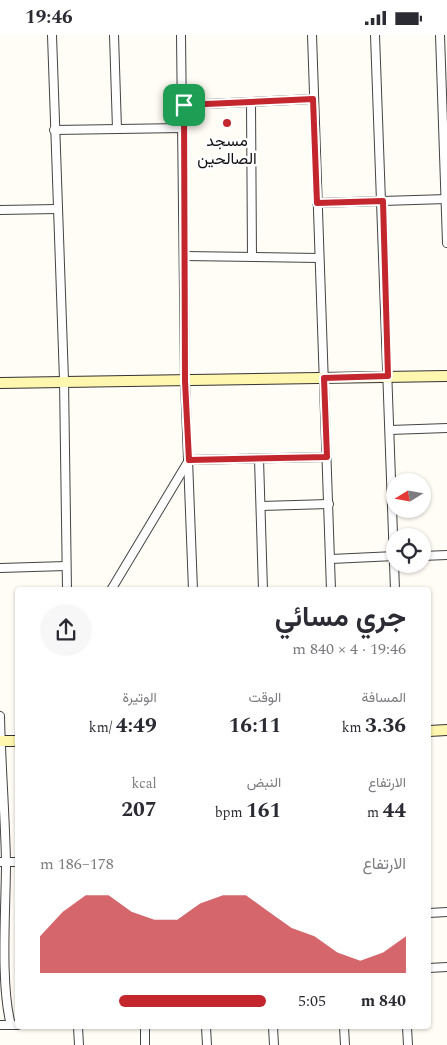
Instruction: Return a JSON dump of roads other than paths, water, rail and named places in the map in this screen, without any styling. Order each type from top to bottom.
[{"type":"street","points":[[52,35],[64,381],[67,587]]},
{"type":"street","points":[[114,35],[117,129]]},
{"type":"street","points":[[181,35],[184,105],[185,381],[193,587]]},
{"type":"street","points":[[312,35],[331,587]]},
{"type":"street","points":[[375,35],[383,201],[394,528]]},
{"type":"street","points":[[440,35],[447,243]]},
{"type":"street","points":[[184,105],[313,99]]},
{"type":"street","points":[[251,102],[252,257]]},
{"type":"street","points":[[54,130],[183,129]]},
{"type":"street","points":[[317,203],[446,199]]},
{"type":"street","points":[[0,210],[57,209]]},
{"type":"street","points":[[184,256],[320,258]]},
{"type":"street","points":[[0,383],[447,375]]},
{"type":"street","points":[[390,430],[447,428]]},
{"type":"street","points":[[189,460],[327,457]]},
{"type":"street","points":[[259,459],[263,587]]},
{"type":"street","points":[[113,587],[189,460]]},
{"type":"street","points":[[261,506],[329,504]]},
{"type":"street","points":[[431,556],[447,555]]},
{"type":"street","points":[[331,559],[386,557]]},
{"type":"street","points":[[0,568],[66,566]]},
{"type":"street","points":[[394,587],[395,573]]},
{"type":"street","points":[[0,716],[3,862],[2,981],[4,1010],[14,1025]]},
{"type":"street","points":[[431,731],[447,731]]},
{"type":"street","points":[[0,741],[15,741]]},
{"type":"street","points":[[431,913],[447,912]]},
{"type":"street","points":[[431,967],[447,967]]},
{"type":"street","points":[[0,1025],[14,1025]]},
{"type":"street","points":[[78,1029],[79,1045]]},
{"type":"street","points":[[145,1029],[145,1045]]},
{"type":"street","points":[[206,1029],[207,1045]]},
{"type":"street","points":[[273,1029],[274,1045]]},
{"type":"street","points":[[344,1029],[344,1045]]},
{"type":"street","points":[[407,1029],[408,1045]]},
{"type":"place","name":"مسجد الصالحين","points":[[227,123]]}]
